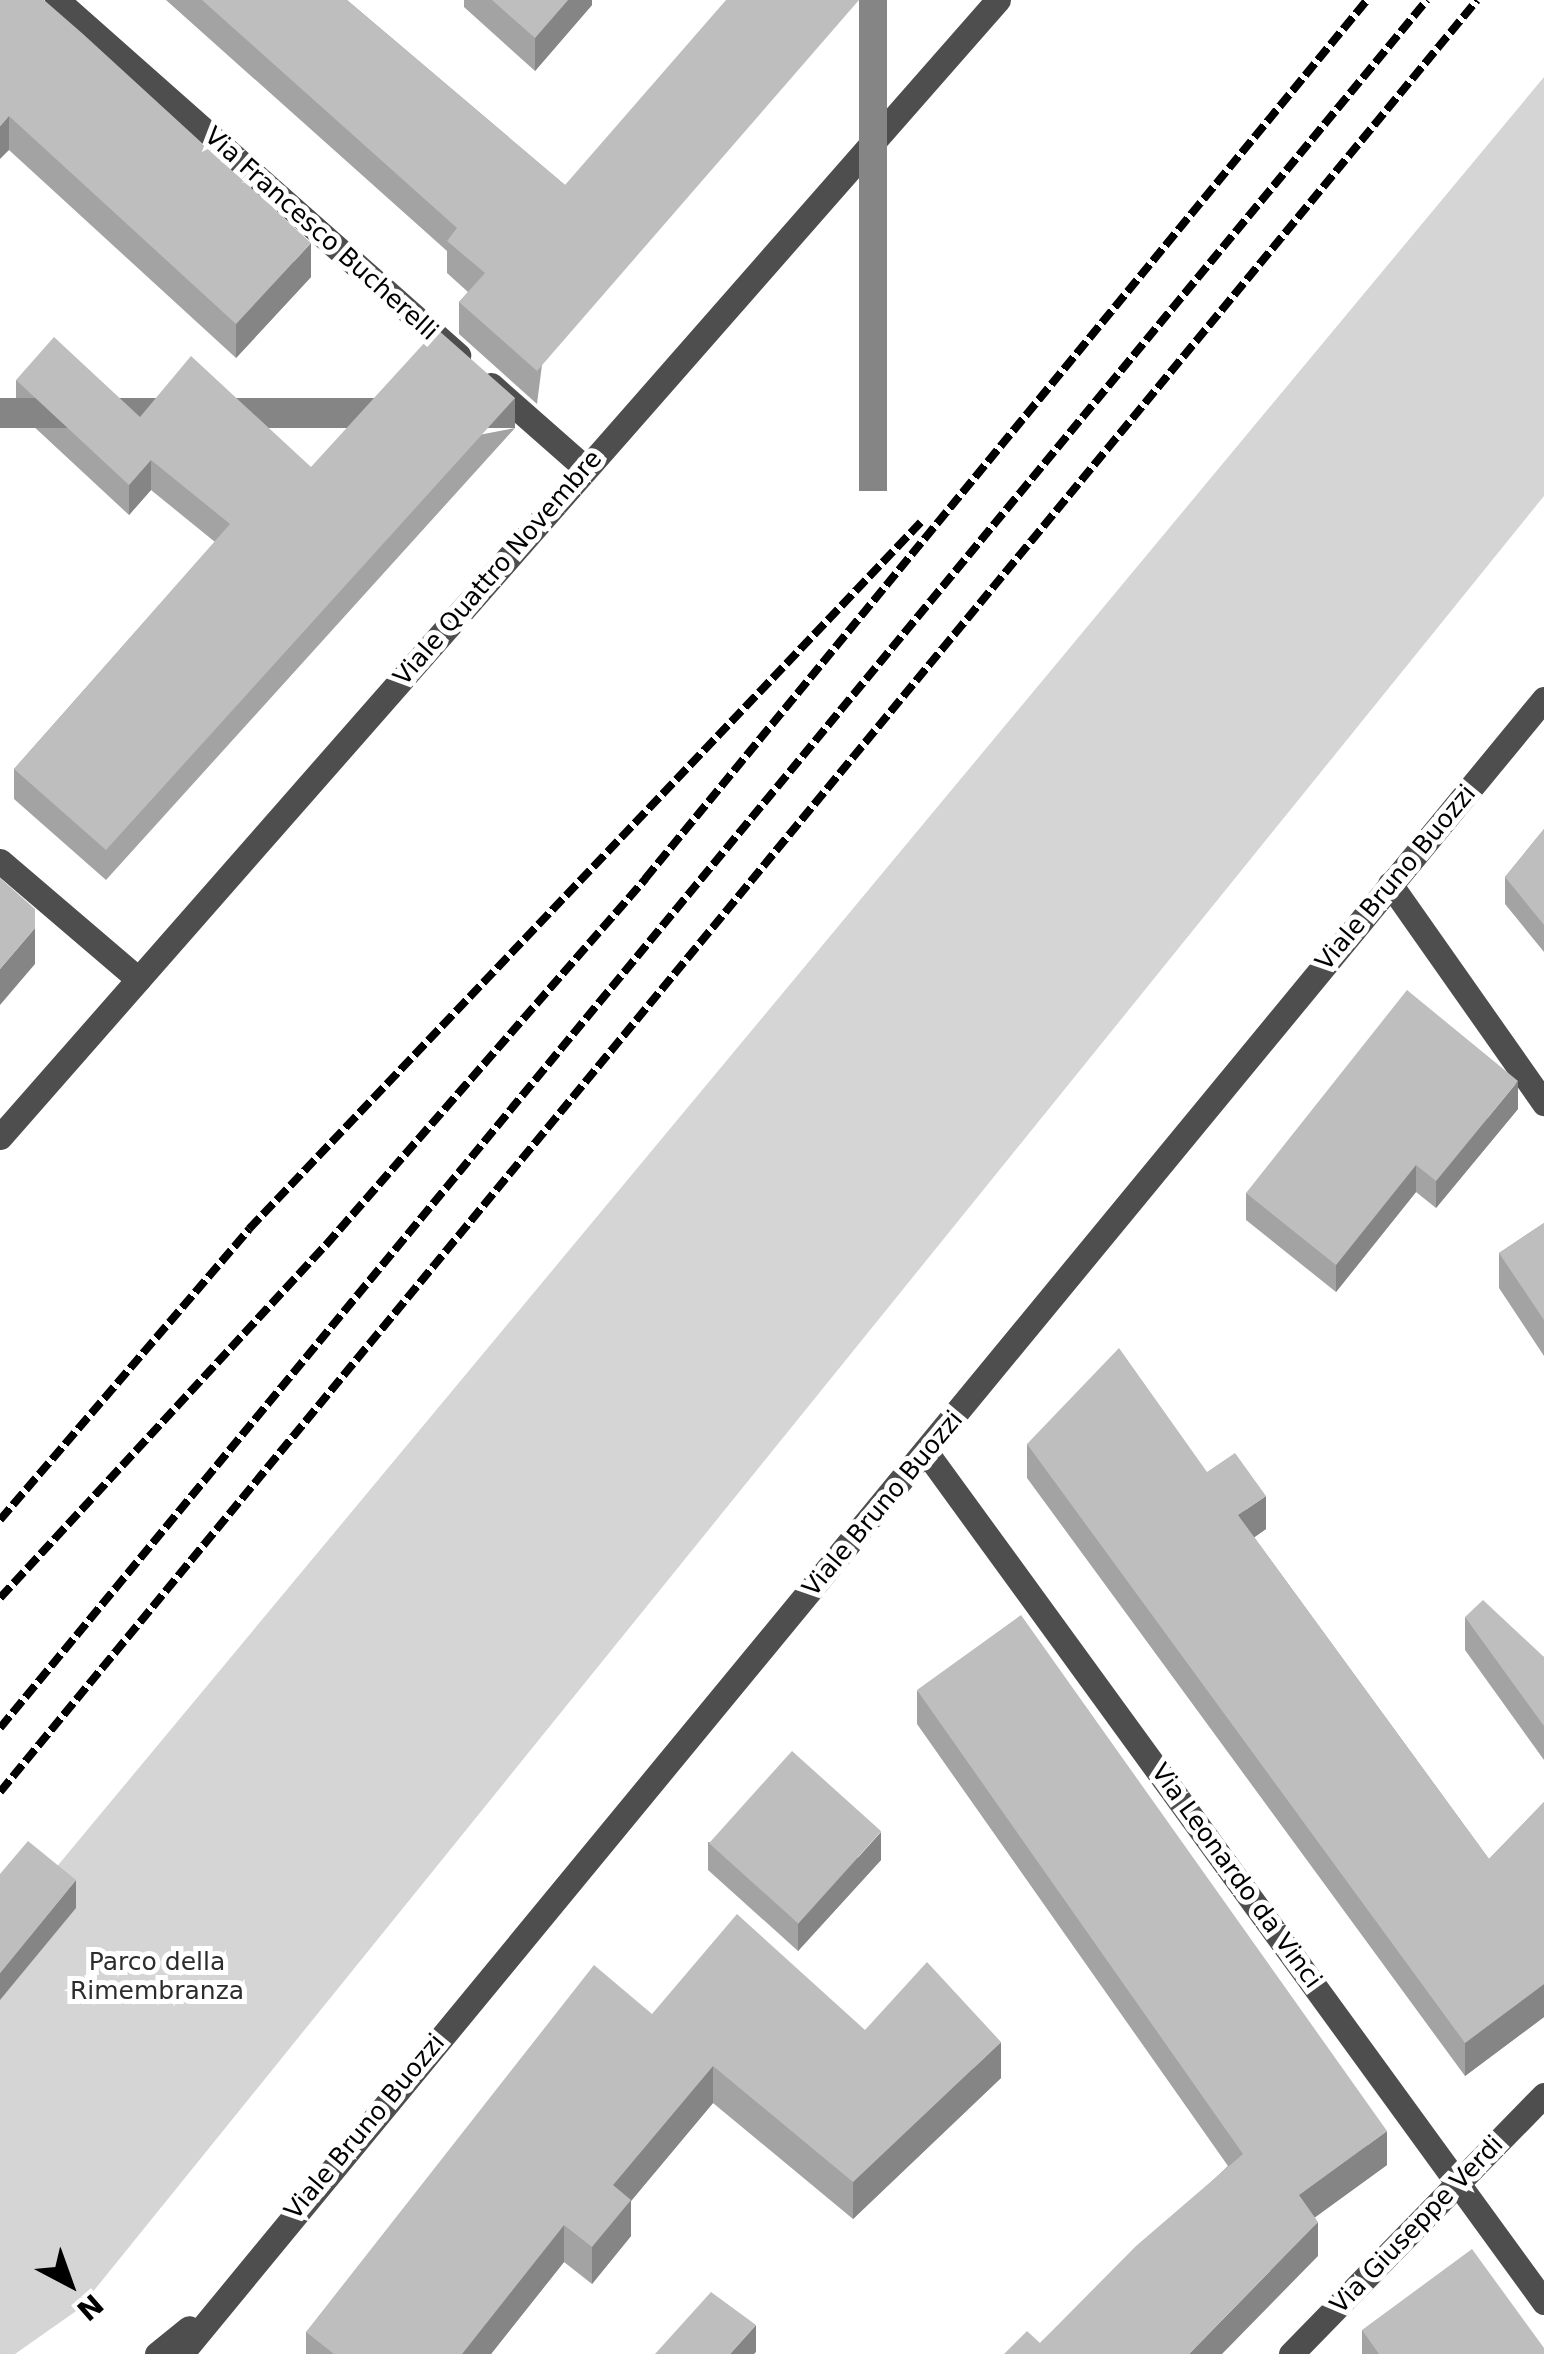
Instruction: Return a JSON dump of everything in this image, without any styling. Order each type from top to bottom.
[{"type":"street","name":"Viale Quattro Novembre","points":[[0,1137],[998,0]]},
{"type":"street","name":"Via Francesco Bucherelli","points":[[64,2],[584,468]]},
{"type":"street","name":"Viale Bruno Buozzi","points":[[181,2354],[216,2305],[926,1452],[1544,699]]},
{"type":"street","points":[[0,861],[138,979]]},
{"type":"street","points":[[1390,884],[1544,1104]]},
{"type":"street","name":"Via Leonardo da Vinci","points":[[926,1452],[1544,2302]]},
{"type":"street","name":"Via Giuseppe Verdi","points":[[1291,2354],[1544,2096]]},
{"type":"street","name":"Viale Bruno Buozzi","points":[[157,2354],[216,2305]]},
{"type":"green space","name":"Parco della Rimembranza","points":[[1544,77],[1544,496],[79,2309],[15,2354],[0,2354],[0,1935]]},
{"type":"building","points":[[0,0],[44,0],[311,243],[236,324],[9,116],[0,126]]},
{"type":"building","points":[[202,0],[347,0],[565,185],[726,0],[859,0],[537,371],[459,302],[485,273],[447,241],[457,228]]},
{"type":"building","points":[[492,0],[568,0],[535,38]]},
{"type":"building","points":[[437,329],[515,398],[106,850],[14,769],[230,524],[151,460],[129,485],[16,380],[54,337],[140,417],[191,356],[311,467]]},
{"type":"building","points":[[1544,829],[1544,925],[1505,877]]},
{"type":"building","points":[[0,878],[35,909],[35,928],[0,969]]},
{"type":"building","points":[[1407,990],[1518,1081],[1436,1181],[1416,1165],[1336,1265],[1246,1193]]},
{"type":"building","points":[[1544,1223],[1544,1320],[1499,1253]]},
{"type":"building","points":[[1119,1348],[1207,1472],[1235,1453],[1266,1496],[1238,1515],[1489,1859],[1544,1802],[1544,1984],[1465,2043],[1027,1444]]},
{"type":"building","points":[[1483,1600],[1544,1657],[1544,1726],[1465,1617]]},
{"type":"building","points":[[1021,1615],[1387,2131],[1299,2195],[1318,2222],[1189,2354],[1004,2354],[1027,2331],[1040,2343],[1136,2246],[1243,2154],[917,1690]]},
{"type":"building","points":[[792,1751],[881,1831],[798,1923],[709,1843]]},
{"type":"building","points":[[28,1841],[76,1880],[0,1973],[0,1874]]},
{"type":"building","points":[[737,1914],[865,2030],[927,1962],[1001,2042],[853,2182],[713,2066],[613,2185],[631,2200],[592,2247],[564,2225],[462,2354],[334,2354],[306,2332],[594,1965],[652,2014]]},
{"type":"building","points":[[1472,2249],[1544,2348],[1544,2354],[1379,2354],[1362,2330]]},
{"type":"building","points":[[711,2292],[756,2325],[730,2354],[655,2354]]},
{"type":"railway","points":[[0,1598],[326,1245],[645,879],[1367,0]]},
{"type":"railway","points":[[0,1728],[1427,0]]},
{"type":"railway","points":[[0,1792],[1477,0]]},
{"type":"railway","points":[[0,1520],[249,1229],[921,522]]}]
